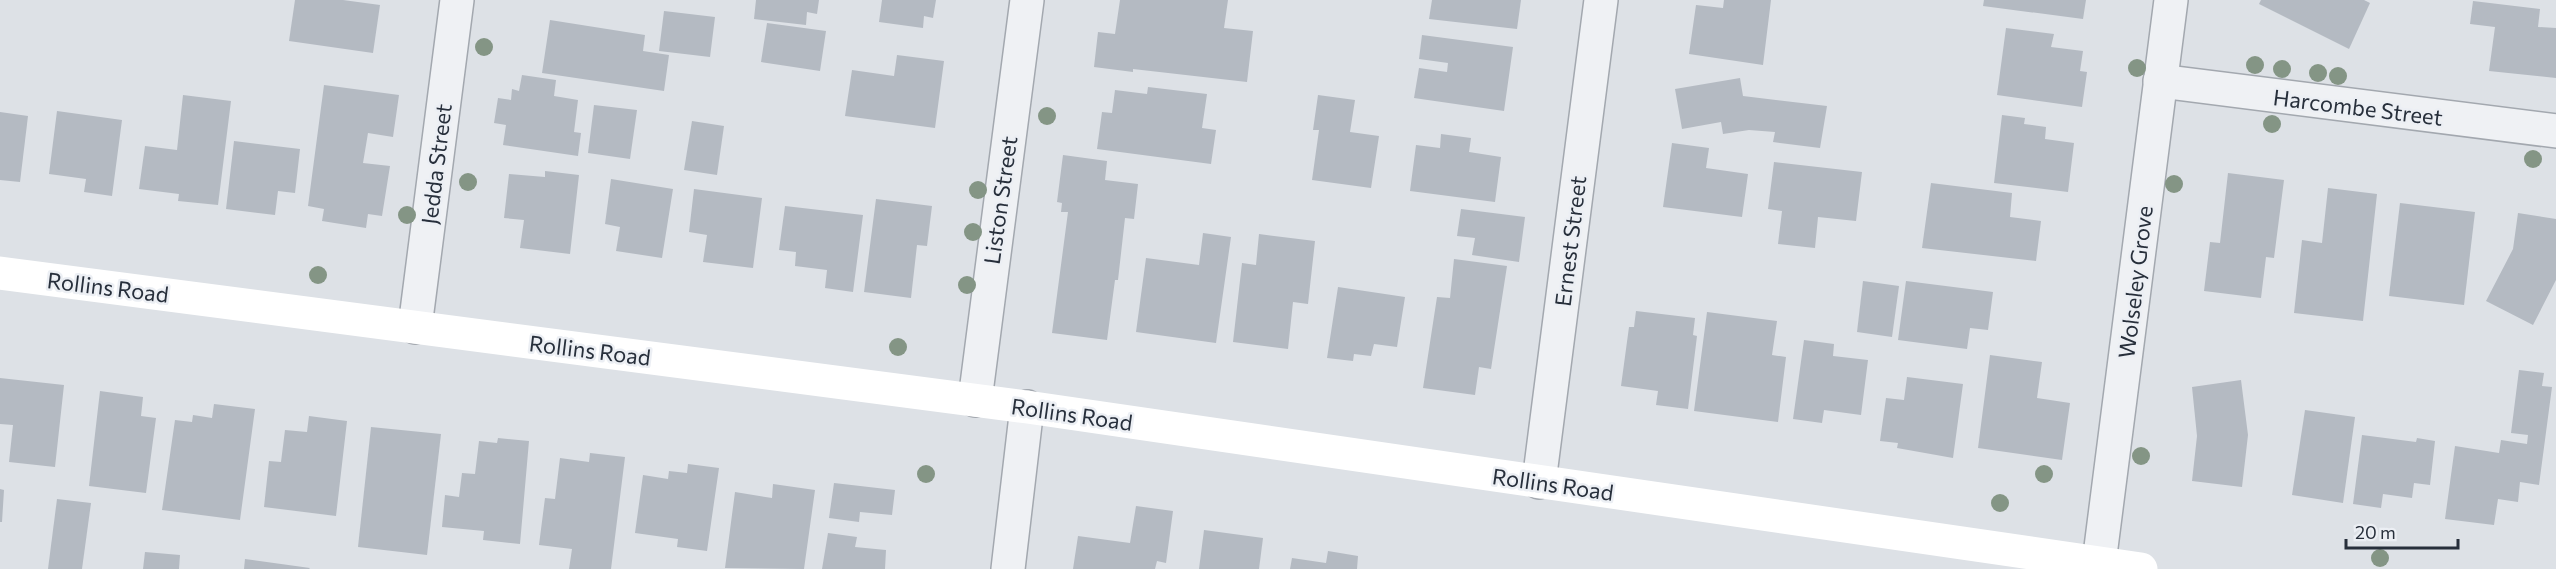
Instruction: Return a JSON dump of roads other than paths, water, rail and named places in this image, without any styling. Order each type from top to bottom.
[{"type":"street","name":"Jedda Street","points":[[415,327],[457,0]]},
{"type":"street","name":"Liston Street","points":[[975,400],[1027,0]]},
{"type":"street","name":"Ernest Street","points":[[1539,482],[1601,0]]},
{"type":"street","name":"Wolseley Grove","points":[[2099,563],[2171,0]]},
{"type":"street","name":"Harcombe Street","points":[[2160,81],[2556,131]]},
{"type":"street","name":"Rollins Road","points":[[0,273],[1027,407],[2141,569]]},
{"type":"street","points":[[1008,569],[1027,407]]}]
